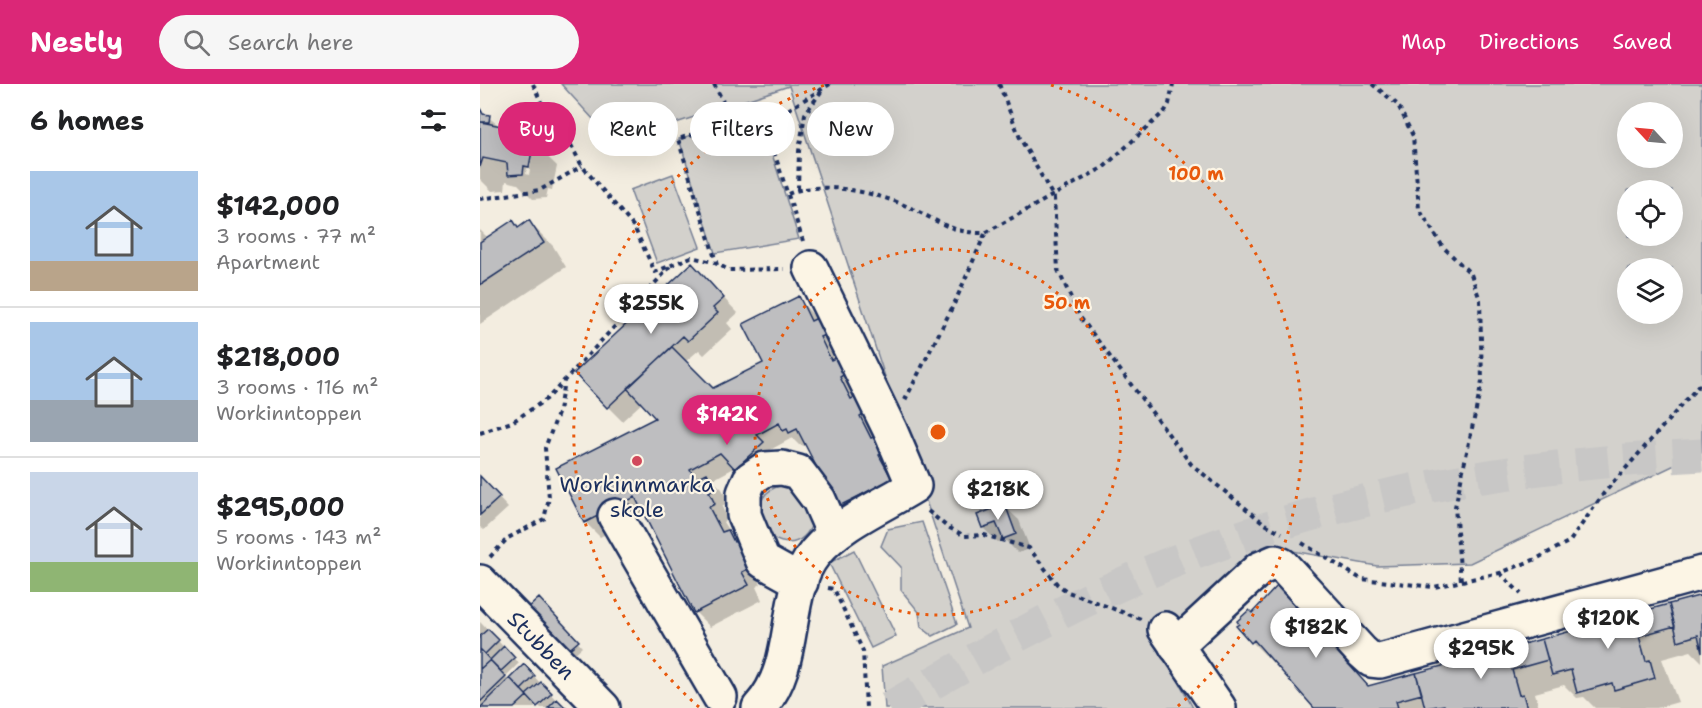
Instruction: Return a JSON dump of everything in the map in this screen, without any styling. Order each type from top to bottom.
[{"type":"street","points":[[615,516],[714,703],[737,694],[746,696],[759,708],[781,675],[801,582],[814,555],[834,534],[914,486],[890,430],[811,268]]},
{"type":"street","points":[[801,582],[763,561],[744,515],[744,494],[750,479],[765,469],[782,468],[798,472],[819,500],[834,534]]},
{"type":"street","points":[[1219,708],[1171,638],[1259,569],[1275,562],[1282,565],[1361,651],[1371,660],[1380,662],[1702,573]]},
{"type":"street","name":"Stubben","points":[[484,571],[603,708]]},
{"type":"path","points":[[533,84],[541,102],[562,128],[572,152],[634,227],[655,272],[691,257],[729,270],[811,268],[776,156]]},
{"type":"path","points":[[714,84],[723,102]]},
{"type":"path","points":[[795,106],[830,84]]},
{"type":"path","points":[[999,84],[1020,138],[1053,198],[1058,270],[1080,317],[1191,464],[1264,524],[1285,535]]},
{"type":"path","points":[[788,194],[810,187],[886,198],[946,228],[970,233],[985,233],[1053,198],[1104,167],[1159,117],[1169,104],[1173,84]]},
{"type":"path","points":[[1372,84],[1398,105],[1413,136],[1419,209],[1443,247],[1472,274],[1480,300],[1482,382],[1455,507],[1461,581]]},
{"type":"path","points":[[798,189],[799,151],[805,114],[823,89]]},
{"type":"path","points":[[690,135],[678,139],[717,264]]},
{"type":"path","points":[[480,199],[540,189],[582,166]]},
{"type":"path","points":[[890,430],[955,303],[985,233]]},
{"type":"path","points":[[480,433],[512,422],[548,398],[672,265]]},
{"type":"path","points":[[484,571],[508,538],[544,519],[549,498],[545,448],[559,411],[564,381]]},
{"type":"path","points":[[1296,540],[1361,579],[1434,587],[1500,573],[1536,559],[1570,541],[1604,493],[1702,382]]},
{"type":"path","points":[[904,492],[946,526],[965,536],[984,535],[1029,548],[1057,584],[1068,592],[1171,638]]},
{"type":"path","points":[[801,582],[834,589],[863,651],[866,708]]},
{"type":"shaded area","points":[[561,84],[1702,84],[1702,452],[1470,563],[1377,566],[1259,545],[1157,641],[1193,708],[885,708],[882,666],[968,628],[812,156],[894,156],[894,102],[807,102],[807,141],[789,86],[740,102],[690,102],[690,118],[678,122],[678,102],[588,102],[588,114]]},
{"type":"shaded area","points":[[690,135],[690,156],[773,156],[799,239],[715,253],[679,139]]},
{"type":"shaded area","points":[[673,174],[700,247],[657,263],[630,190]]},
{"type":"shaded area","points":[[792,485],[814,520],[803,537],[789,543],[773,538],[758,525],[761,504],[766,494],[775,487]]},
{"type":"shaded area","points":[[922,522],[957,624],[933,636],[921,627],[919,612],[901,590],[901,567],[881,546],[888,529]]},
{"type":"shaded area","points":[[854,550],[896,636],[871,648],[829,563]]},
{"type":"building","points":[[480,108],[483,114],[490,115],[489,122],[481,122],[498,125],[498,156],[531,156],[529,167],[524,166],[523,174],[508,175],[507,163],[483,158],[480,167]]},
{"type":"building","points":[[513,220],[518,228],[529,220],[544,243],[480,285],[480,242]]},
{"type":"building","points":[[692,263],[724,298],[713,308],[718,313],[688,341],[683,336],[607,408],[574,373]]},
{"type":"building","name":"Workinnmarka skole","points":[[799,296],[811,321],[817,318],[825,335],[820,337],[831,360],[837,357],[845,374],[840,377],[851,399],[857,396],[865,413],[860,416],[871,438],[877,436],[885,452],[879,455],[892,479],[884,483],[888,491],[877,497],[873,489],[837,507],[797,429],[789,433],[787,429],[783,431],[779,423],[757,435],[764,442],[735,469],[720,453],[690,469],[695,479],[707,473],[716,489],[709,492],[715,504],[709,507],[722,532],[728,530],[734,542],[741,538],[749,554],[742,557],[748,569],[742,572],[749,585],[694,613],[635,497],[584,523],[556,468],[655,418],[627,388],[672,347],[713,388],[763,363],[743,324]]},
{"type":"building","points":[[480,476],[500,497],[480,515]]},
{"type":"building","points":[[1005,504],[1016,534],[1003,539],[996,523],[982,528],[977,515]]},
{"type":"building","points":[[1278,585],[1368,686],[1416,673],[1422,694],[1396,701],[1398,708],[1314,708],[1254,640],[1251,643],[1236,626],[1239,624],[1237,621],[1249,610],[1252,613]]},
{"type":"building","points":[[1702,595],[1702,652],[1698,635],[1678,641],[1669,604]]},
{"type":"building","points":[[539,598],[579,641],[566,652],[526,610]]},
{"type":"building","points":[[1669,604],[1675,626],[1639,636],[1646,661],[1650,660],[1655,678],[1614,690],[1612,683],[1577,693],[1571,670],[1552,675],[1542,639]]},
{"type":"building","points":[[488,629],[499,640],[485,654],[480,649],[480,636]]},
{"type":"building","points":[[1542,639],[1548,660],[1512,670],[1519,695],[1523,694],[1527,708],[1445,708],[1444,705],[1425,708],[1416,673]]},
{"type":"building","points":[[504,646],[515,658],[501,671],[490,660]]},
{"type":"building","points":[[480,649],[490,660],[480,669]]},
{"type":"building","points":[[490,660],[506,677],[480,702],[480,669]]},
{"type":"building","points":[[524,664],[535,676],[521,690],[510,678]]},
{"type":"building","points":[[510,678],[527,696],[514,708],[480,708]]},
{"type":"building","points":[[541,682],[552,693],[537,707],[526,695]]},
{"type":"building","points":[[557,699],[566,708],[548,708]]},
{"type":"tunnel","points":[[889,708],[1024,632],[1093,597],[1163,566],[1295,519],[1361,501],[1494,475],[1562,466],[1702,455]]},
{"type":"place","name":"Workinnmarka skole","points":[[637,461]]}]
